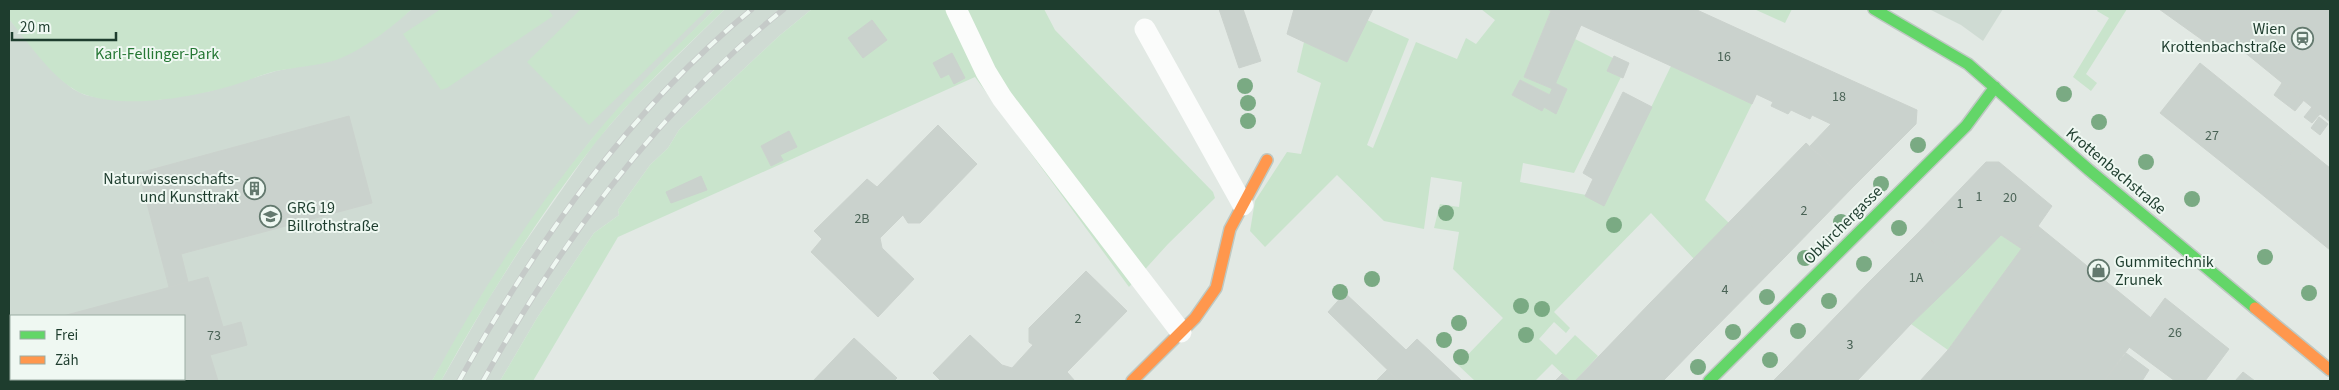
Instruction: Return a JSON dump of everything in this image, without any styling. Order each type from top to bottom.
[{"type":"street","name":"Krottenbachstraße","points":[[1874,9],[1968,64],[2089,170],[2330,370]]},
{"type":"street","name":"Obkirchergasse","points":[[1709,381],[1966,126],[1995,87]]},
{"type":"street","points":[[1132,381],[1195,318],[1216,288],[1230,229],[1267,160]]},
{"type":"lane","points":[[956,9],[986,72],[1002,98],[1181,332]]},
{"type":"lane","points":[[1145,28],[1243,205]]},
{"type":"shaded area","name":"GRG 19 Billrothstraße","points":[[412,9],[715,9],[657,67],[591,140],[552,191],[482,295],[432,381],[9,381],[9,19],[62,80],[73,89],[85,95],[100,98],[157,100],[210,91],[276,71],[337,59],[382,33]]},
{"type":"shaded area","points":[[725,9],[812,9],[779,36],[679,130],[668,148],[650,165],[618,210],[619,215],[594,233],[537,318],[500,381],[441,381],[489,298],[521,248],[596,141],[632,100]]},
{"type":"shaded area","points":[[1929,9],[2003,9],[1983,41],[1961,25]]},
{"type":"green space","name":"Karl-Fellinger-Park","points":[[9,9],[412,9],[376,38],[336,60],[276,71],[220,89],[182,97],[162,100],[122,101],[86,95],[64,83],[34,51],[9,19]]},
{"type":"green space","points":[[441,9],[548,9],[553,16],[447,88],[441,90],[403,34]]},
{"type":"green space","points":[[581,9],[708,9],[589,125],[527,62]]},
{"type":"green space","points":[[715,9],[725,9],[642,90],[596,142],[514,258],[476,319],[441,381],[432,381],[467,318],[505,257],[568,169],[635,90]]},
{"type":"green space","points":[[812,9],[1044,9],[1055,30],[1213,192],[1215,198],[1168,244],[1129,287],[975,77],[618,237],[533,381],[500,381],[537,318],[594,233],[619,215],[618,210],[650,165],[668,148],[679,130],[779,36]]},
{"type":"green space","points":[[1481,9],[1547,9],[1551,11],[1524,77],[1553,89],[1550,95],[1520,80],[1512,95],[1542,110],[1544,107],[1556,113],[1567,89],[1555,83],[1575,39],[1613,58],[1607,71],[1621,77],[1574,173],[1523,163],[1520,182],[1586,195],[1604,205],[1671,66],[1752,104],[1705,200],[1729,223],[1694,259],[1651,213],[1554,312],[1570,328],[1566,333],[1554,322],[1539,339],[1556,355],[1575,335],[1598,356],[1575,381],[1570,381],[1552,364],[1535,381],[1475,381],[1458,365],[1503,318],[1453,269],[1459,232],[1434,228],[1440,204],[1459,207],[1462,182],[1431,177],[1424,229],[1384,221],[1337,175],[1265,247],[1250,231],[1255,201],[1287,152],[1301,154],[1321,83],[1297,72],[1304,42],[1347,62],[1367,20],[1409,39],[1367,145],[1373,148],[1416,42],[1457,59],[1466,38],[1476,44],[1495,20]]},
{"type":"green space","points":[[1754,9],[1792,9],[1785,23]]},
{"type":"green space","points":[[2098,9],[2127,9],[2086,74],[2097,83],[2091,91],[2073,77],[2109,18],[2097,11]]},
{"type":"green space","points":[[2001,235],[2022,249],[1948,350],[1911,324]]},
{"type":"green space","points":[[174,380],[174,381],[25,381]]},
{"type":"building","points":[[1219,9],[1243,9],[1261,61],[1239,68]]},
{"type":"building","points":[[1294,9],[1373,9],[1347,62],[1287,34]]},
{"type":"building","points":[[1547,9],[1589,9],[1581,25]]},
{"type":"building","points":[[1589,9],[1697,10],[1671,66],[1581,25]]},
{"type":"building","name":"Wien Krottenbachstraße","points":[[2159,9],[2330,9],[2330,122],[2237,46],[2215,49]]},
{"type":"building","points":[[1697,10],[1778,47],[1752,104],[1671,66]]},
{"type":"building","points":[[1551,11],[1581,25],[1553,89],[1524,77]]},
{"type":"building","points":[[872,20],[887,40],[863,58],[848,38]]},
{"type":"building","points":[[1778,47],[1917,110],[1916,124],[1853,187],[1810,146],[1831,124],[1812,115],[1810,119],[1791,110],[1788,114],[1771,106],[1773,102],[1756,94]]},
{"type":"building","points":[[952,53],[965,78],[954,84],[949,74],[941,78],[933,63]]},
{"type":"building","points":[[1614,56],[1629,63],[1623,78],[1607,71]]},
{"type":"building","points":[[2200,63],[2299,143],[2259,192],[2160,113]]},
{"type":"building","points":[[1520,80],[1550,95],[1542,111],[1512,95]]},
{"type":"building","points":[[1555,83],[1567,89],[1556,114],[1544,107]]},
{"type":"building","points":[[2282,83],[2304,100],[2295,111],[2274,95]]},
{"type":"building","points":[[1623,92],[1652,107],[1604,206],[1585,196],[1593,179],[1583,173]]},
{"type":"building","points":[[2312,107],[2320,114],[2312,123],[2304,117]]},
{"type":"building","name":"Naturwissenschafts- und Kunsttrakt","points":[[349,116],[372,203],[181,254],[188,282],[169,287],[139,173]]},
{"type":"building","points":[[2319,117],[2328,124],[2320,135],[2311,128]]},
{"type":"building","points":[[938,125],[977,164],[920,223],[908,223],[903,215],[880,238],[882,248],[914,279],[878,317],[811,252],[822,239],[814,231],[867,179],[877,187]]},
{"type":"building","points":[[789,131],[797,147],[780,155],[783,160],[771,166],[761,146]]},
{"type":"building","points":[[1806,143],[1853,187],[1784,258],[1738,213]]},
{"type":"building","points":[[2299,143],[2330,168],[2330,250],[2259,192]]},
{"type":"building","points":[[1986,162],[1999,162],[2052,206],[2022,249],[2001,235],[1965,272],[1920,231]]},
{"type":"building","points":[[701,176],[707,190],[671,203],[666,192]]},
{"type":"building","points":[[1738,213],[1784,258],[1697,346],[1651,302]]},
{"type":"building","points":[[2038,226],[2151,318],[2104,381],[2001,381],[1948,350]]},
{"type":"building","points":[[1920,231],[1965,272],[1911,324],[1868,283]]},
{"type":"building","points":[[1086,271],[1127,311],[1067,372],[1075,381],[941,381],[933,373],[970,335],[1002,365],[1012,368],[1033,345],[1029,342],[1029,328]]},
{"type":"building","points":[[208,277],[223,327],[241,322],[247,345],[210,355],[218,381],[174,381],[185,380],[185,315],[67,315]]},
{"type":"building","points":[[1868,283],[1911,324],[1857,381],[1804,381],[1788,366]]},
{"type":"building","points":[[1345,293],[1406,350],[1417,339],[1462,381],[1399,381],[1328,312]]},
{"type":"building","points":[[2165,298],[2229,349],[2205,381],[2175,381],[2129,347]]},
{"type":"building","points":[[1651,302],[1697,346],[1663,381],[1575,381]]},
{"type":"building","points":[[9,331],[10,380],[22,380],[9,381]]},
{"type":"building","points":[[854,338],[897,378],[894,381],[813,381]]},
{"type":"building","points":[[1948,350],[2001,381],[1920,381]]},
{"type":"building","points":[[2126,353],[2149,370],[2142,381],[2104,381]]},
{"type":"building","points":[[1788,366],[1804,381],[1773,381]]},
{"type":"building","points":[[1387,370],[1399,381],[1376,381]]},
{"type":"building","points":[[2243,372],[2255,381],[2235,381]]},
{"type":"building","points":[[1562,374],[1570,381],[1555,381]]},
{"type":"railway","points":[[459,381],[520,279],[588,181],[665,90],[707,48],[752,9]]},
{"type":"railway","points":[[483,381],[545,278],[579,228],[616,180],[654,134],[695,90],[738,48],[784,9]]},
{"type":"traffic: fast","points":[[1874,9],[1968,64],[2089,170],[2255,308]]},
{"type":"traffic: fast","points":[[1709,381],[1966,126],[1995,87]]},
{"type":"traffic: slow","points":[[1132,381],[1195,318],[1216,288],[1230,229],[1267,160]]},
{"type":"traffic: slow","points":[[2255,308],[2330,370]]},
{"type":"place","name":"Wien Krottenbachstraße","points":[[2302,38]]},
{"type":"place","name":"Naturwissenschafts- und Kunsttrakt","points":[[255,188]]},
{"type":"place","name":"GRG 19 Billrothstraße","points":[[271,217]]},
{"type":"place","name":"Gummitechnik Zrunek","points":[[2099,271]]}]
